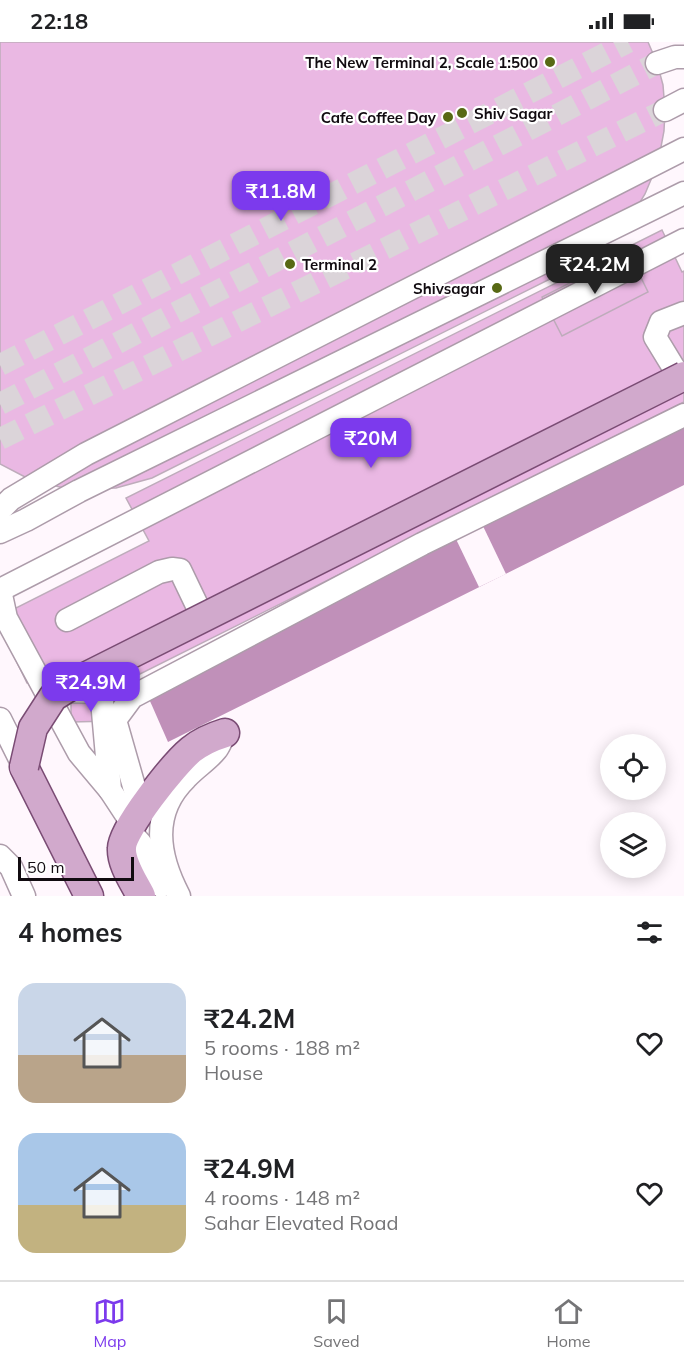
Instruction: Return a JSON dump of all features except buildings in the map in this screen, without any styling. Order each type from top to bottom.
[{"type":"main road","points":[[71,896],[63,873],[40,826],[24,767],[33,728],[52,697],[85,677],[682,377]]},
{"type":"main road","points":[[141,896],[126,867],[122,849],[134,823],[165,779],[190,751],[206,739],[225,733]]},
{"type":"main road","points":[[24,767],[89,896]]},
{"type":"street","points":[[657,63],[675,57],[684,57]]},
{"type":"street","points":[[0,510],[11,499],[87,454],[684,149]]},
{"type":"street","points":[[0,532],[684,193]]},
{"type":"street","points":[[134,823],[79,753],[6,618],[0,590],[684,240]]},
{"type":"street","points":[[682,377],[655,337],[661,322],[684,313]]},
{"type":"street","points":[[165,896],[141,843],[133,835],[134,823],[115,720],[132,697],[422,544],[684,415]]},
{"type":"street","points":[[67,620],[159,572],[172,569],[180,570],[203,618]]},
{"type":"street","points":[[100,678],[110,790]]},
{"type":"street","points":[[0,719],[24,767]]},
{"type":"street","points":[[179,896],[168,875],[162,848],[162,819],[168,798],[184,779],[216,749],[225,733]]},
{"type":"street","points":[[0,856],[11,867],[24,896]]},
{"type":"shaded area","points":[[684,423],[684,485],[168,742],[146,692]]},
{"type":"pier","points":[[482,524],[506,574],[479,587],[455,537]]},
{"type":"tunnel","points":[[0,365],[628,42]]},
{"type":"tunnel","points":[[0,404],[657,63]]},
{"type":"tunnel","points":[[0,439],[665,110]]},
{"type":"place","name":"The New Terminal 2, Scale 1:500","points":[[550,62]]},
{"type":"place","name":"Shiv Sagar","points":[[462,113]]},
{"type":"place","name":"Cafe Coffee Day","points":[[448,117]]},
{"type":"place","name":"Terminal 2","points":[[290,264]]},
{"type":"place","name":"Shivsagar","points":[[497,288]]}]
